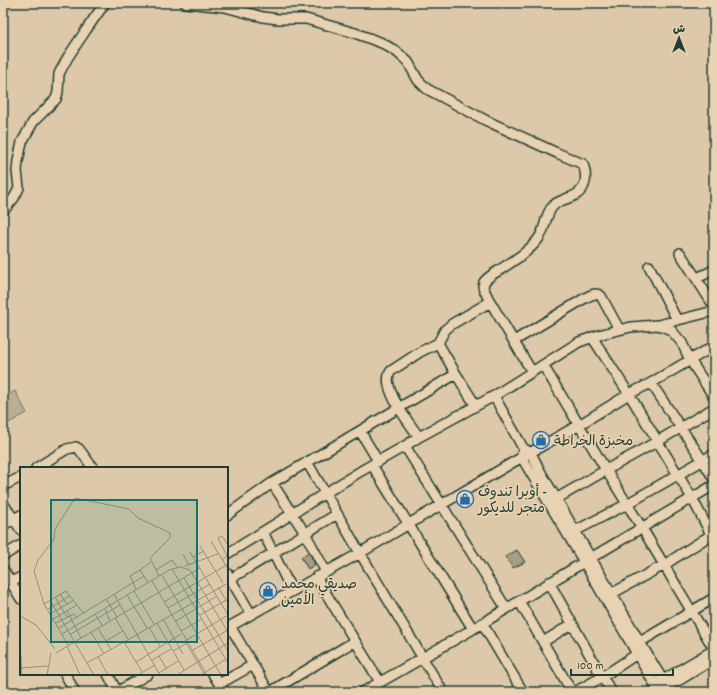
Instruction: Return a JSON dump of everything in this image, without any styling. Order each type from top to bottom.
[{"type":"street","points":[[3,211],[14,198],[19,188],[17,171],[22,142],[33,122],[56,99],[59,74],[61,70],[68,57],[105,3]]},
{"type":"street","points":[[185,3],[225,7],[270,18],[306,19],[382,42],[397,52],[408,62],[418,80],[427,89],[487,121],[583,164],[586,174],[586,182],[577,194],[554,206],[546,219],[540,237],[528,250],[484,282],[484,291],[532,372]]},
{"type":"street","points":[[680,253],[714,306]]},
{"type":"street","points":[[649,266],[677,320]]},
{"type":"street","points":[[696,278],[714,270]]},
{"type":"street","points":[[514,341],[585,298],[595,294],[601,296],[619,329]]},
{"type":"street","points":[[419,437],[392,396],[388,379],[389,374],[391,371],[420,352],[438,343],[445,330],[452,324],[490,302]]},
{"type":"street","points":[[228,553],[361,471],[494,396],[579,342],[619,329],[657,325],[714,311]]},
{"type":"street","points":[[657,325],[672,331],[682,342],[690,360],[714,397]]},
{"type":"street","points":[[592,337],[630,394],[713,536],[611,594]]},
{"type":"street","points":[[438,343],[476,406]]},
{"type":"street","points":[[355,641],[270,692],[228,627],[360,553],[407,524],[714,346]]},
{"type":"street","points":[[543,365],[714,649],[662,688]]},
{"type":"street","points":[[228,514],[272,483],[456,374]]},
{"type":"street","points":[[651,383],[703,460],[714,479]]},
{"type":"street","points":[[494,396],[523,448],[531,453],[575,531],[587,560],[611,594],[637,654],[662,688]]},
{"type":"street","points":[[556,499],[714,408]]},
{"type":"street","points":[[360,431],[407,524],[473,629]]},
{"type":"street","points":[[405,446],[506,608]]},
{"type":"street","points":[[49,465],[67,449],[76,447],[92,467]]},
{"type":"street","points":[[523,448],[522,458],[587,560],[624,623],[640,642],[662,688]]},
{"type":"street","points":[[575,531],[627,504],[714,454]]},
{"type":"street","points":[[308,462],[337,514],[443,692]]},
{"type":"street","points":[[3,486],[20,478]]},
{"type":"street","points":[[272,483],[305,533],[326,572]]},
{"type":"street","points":[[363,692],[473,629],[549,582],[714,485]]},
{"type":"street","points":[[3,503],[18,517],[3,525]]},
{"type":"street","points":[[251,614],[228,577],[337,514]]},
{"type":"street","points":[[263,532],[292,591]]},
{"type":"street","points":[[3,556],[20,546]]},
{"type":"street","points":[[3,569],[20,597]]},
{"type":"street","points":[[316,577],[380,682]]},
{"type":"street","points":[[11,582],[20,578]]},
{"type":"street","points":[[549,582],[602,677],[612,692]]},
{"type":"street","points":[[640,642],[714,598]]},
{"type":"street","points":[[519,600],[572,692]]},
{"type":"street","points":[[482,623],[523,692]]},
{"type":"street","points":[[542,642],[572,624]]},
{"type":"street","points":[[575,692],[602,677],[637,654]]},
{"type":"street","points":[[662,688],[714,659]]},
{"type":"street","points":[[213,675],[221,688],[253,665]]},
{"type":"street","points":[[66,675],[75,692]]},
{"type":"street","points":[[109,675],[118,692],[146,675]]},
{"type":"shaded area","points":[[15,391],[27,413],[3,426],[3,398]]},
{"type":"building","points":[[517,550],[525,562],[513,568],[505,557]]},
{"type":"building","points":[[309,552],[315,564],[308,569],[301,557]]},
{"type":"place","name":"مخبزة الخراطة","points":[[541,440]]},
{"type":"place","name":"أوبرا تندوف - متجر للديكور","points":[[465,499]]},
{"type":"place","name":"صديقي محمد الأمين","points":[[268,591]]}]
